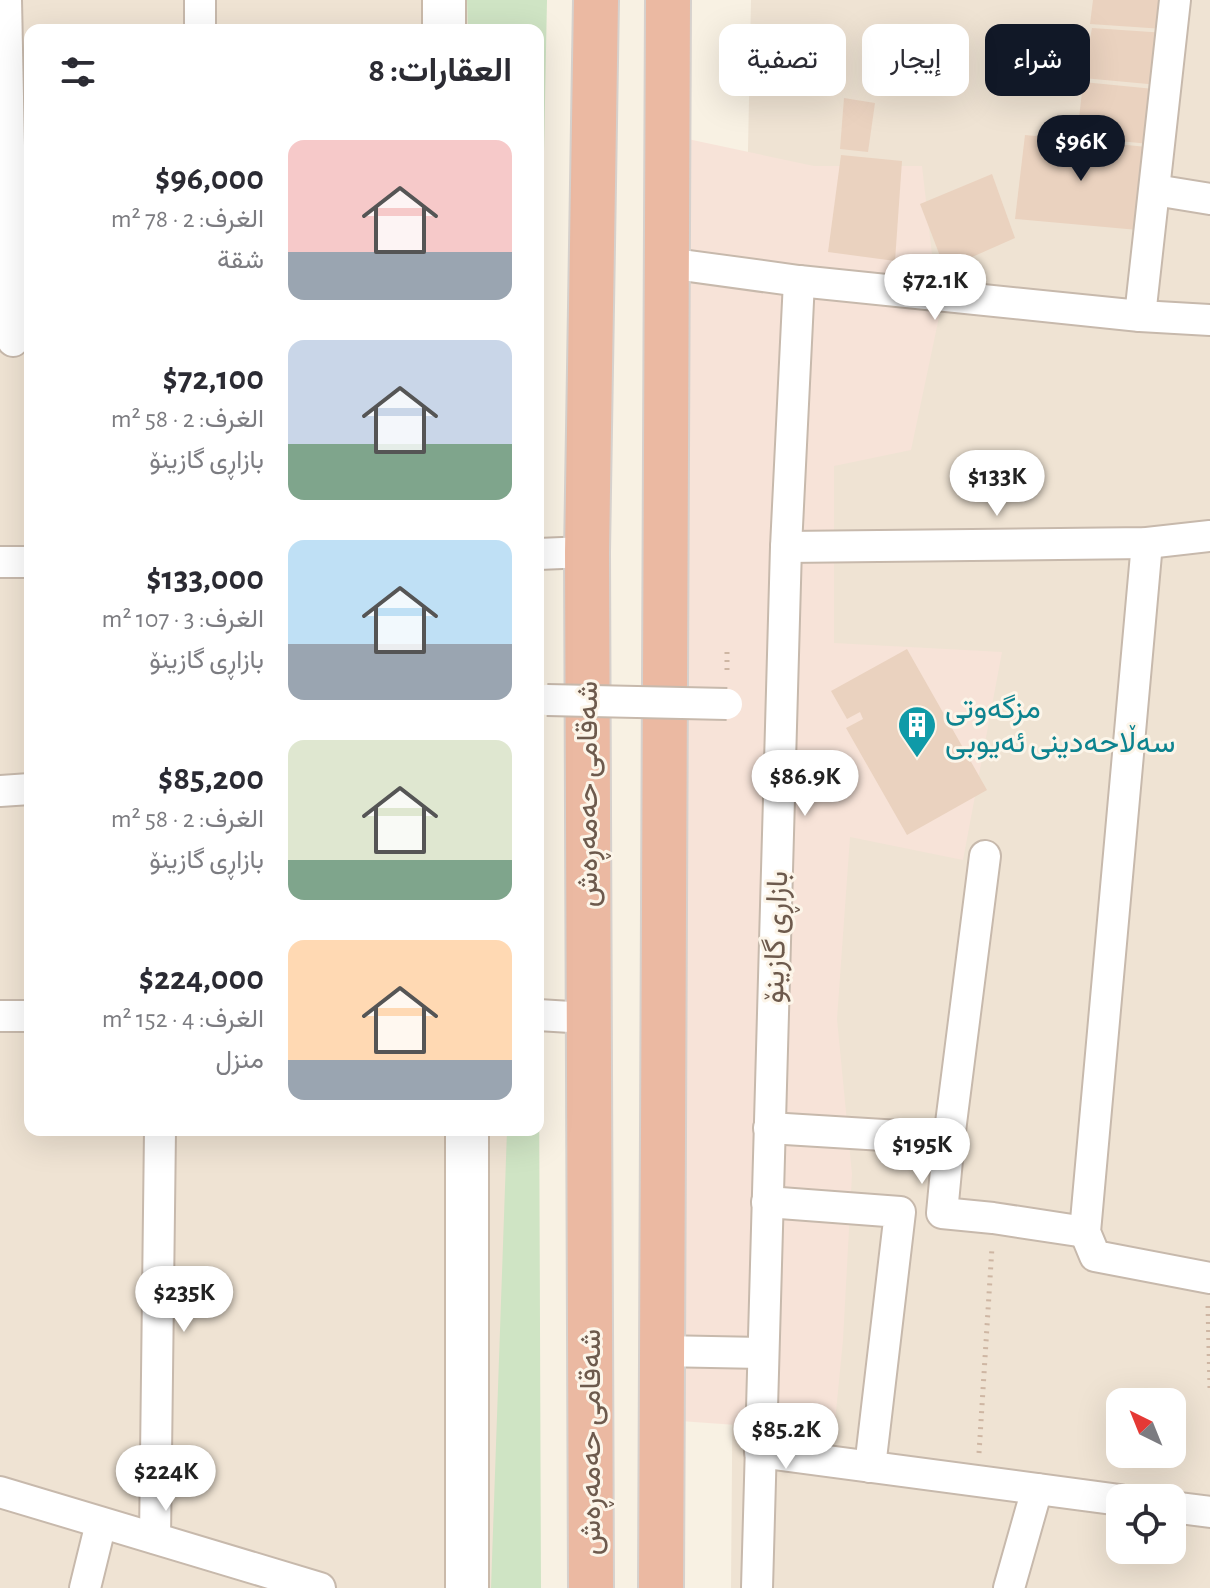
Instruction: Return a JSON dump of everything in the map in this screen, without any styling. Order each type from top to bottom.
[{"type":"highway","name":"شەقامی حەمەڕەش","points":[[591,1588],[587,552],[596,0]]},
{"type":"highway","points":[[661,1588],[668,0]]},
{"type":"street","points":[[6,0],[14,341]]},
{"type":"street","points":[[200,0],[200,24]]},
{"type":"street","points":[[444,0],[444,24]]},
{"type":"street","points":[[1140,316],[1175,0]]},
{"type":"street","points":[[1155,190],[1210,199]]},
{"type":"street","points":[[667,263],[799,281],[1140,316],[1210,320]]},
{"type":"street","name":"بازاڕی گازینۆ","points":[[757,1588],[786,547],[799,281]]},
{"type":"street","points":[[786,547],[1147,543],[1210,536]]},
{"type":"street","points":[[1147,543],[1085,1232],[1095,1256],[1209,1278]]},
{"type":"street","points":[[544,554],[587,552]]},
{"type":"street","points":[[0,562],[24,562]]},
{"type":"street","points":[[547,700],[727,704]]},
{"type":"street","points":[[0,791],[24,789]]},
{"type":"street","points":[[942,1213],[985,856]]},
{"type":"street","points":[[544,1015],[587,1018]]},
{"type":"street","points":[[0,1016],[24,1016]]},
{"type":"street","points":[[769,1128],[949,1139]]},
{"type":"street","points":[[155,1538],[160,1136]]},
{"type":"street","points":[[467,1136],[467,1588]]},
{"type":"street","points":[[767,1202],[942,1213],[1085,1232]]},
{"type":"street","points":[[870,1467],[900,1212]]},
{"type":"street","points":[[660,1351],[762,1353]]},
{"type":"street","points":[[760,1452],[1106,1498]]},
{"type":"street","points":[[1009,1588],[1037,1489]]},
{"type":"street","points":[[0,1492],[320,1588]]},
{"type":"street","points":[[1186,1509],[1210,1512]]},
{"type":"street","points":[[85,1588],[101,1523]]},
{"type":"path","points":[[978,1482],[993,1218]]},
{"type":"path","points":[[1209,1278],[1210,1388]]},
{"type":"shaded area","points":[[0,0],[467,0],[468,24],[24,24],[24,1136],[535,1136],[496,1588],[0,1588]]},
{"type":"shaded area","points":[[751,0],[1210,0],[1210,1588],[731,1588],[739,594],[749,96],[846,96],[846,24],[751,24]]},
{"type":"shaded area","points":[[683,138],[814,166],[922,166],[939,317],[911,450],[834,466],[834,643],[1002,652],[963,860],[850,837],[837,1019],[852,1174],[843,1340],[834,1432],[680,1421]]},
{"type":"green space","points":[[467,0],[547,0],[544,152],[544,24],[468,24]]},
{"type":"green space","points":[[507,1136],[539,1136],[541,1588],[491,1588]]},
{"type":"building","points":[[1093,0],[1167,0],[1164,29],[1090,24]]},
{"type":"building","points":[[1092,28],[1166,33],[1159,85],[1090,79]]},
{"type":"building","points":[[1090,83],[1154,89],[1150,144],[1077,137],[1081,96],[1090,96]]},
{"type":"building","points":[[844,98],[875,103],[868,152],[840,149]]},
{"type":"building","points":[[1025,135],[1147,147],[1138,230],[1015,219]]},
{"type":"building","points":[[841,155],[902,161],[895,261],[828,252]]},
{"type":"building","points":[[992,174],[1015,238],[945,269],[920,204]]},
{"type":"building","name":"مزگەوتی سەڵاحەدینی ئەیوبی","points":[[907,649],[987,790],[907,835],[846,728],[863,719],[860,712],[847,719],[831,691]]},
{"type":"place","name":"مزگەوتی سەڵاحەدینی ئەیوبی","points":[[917,759]]}]
